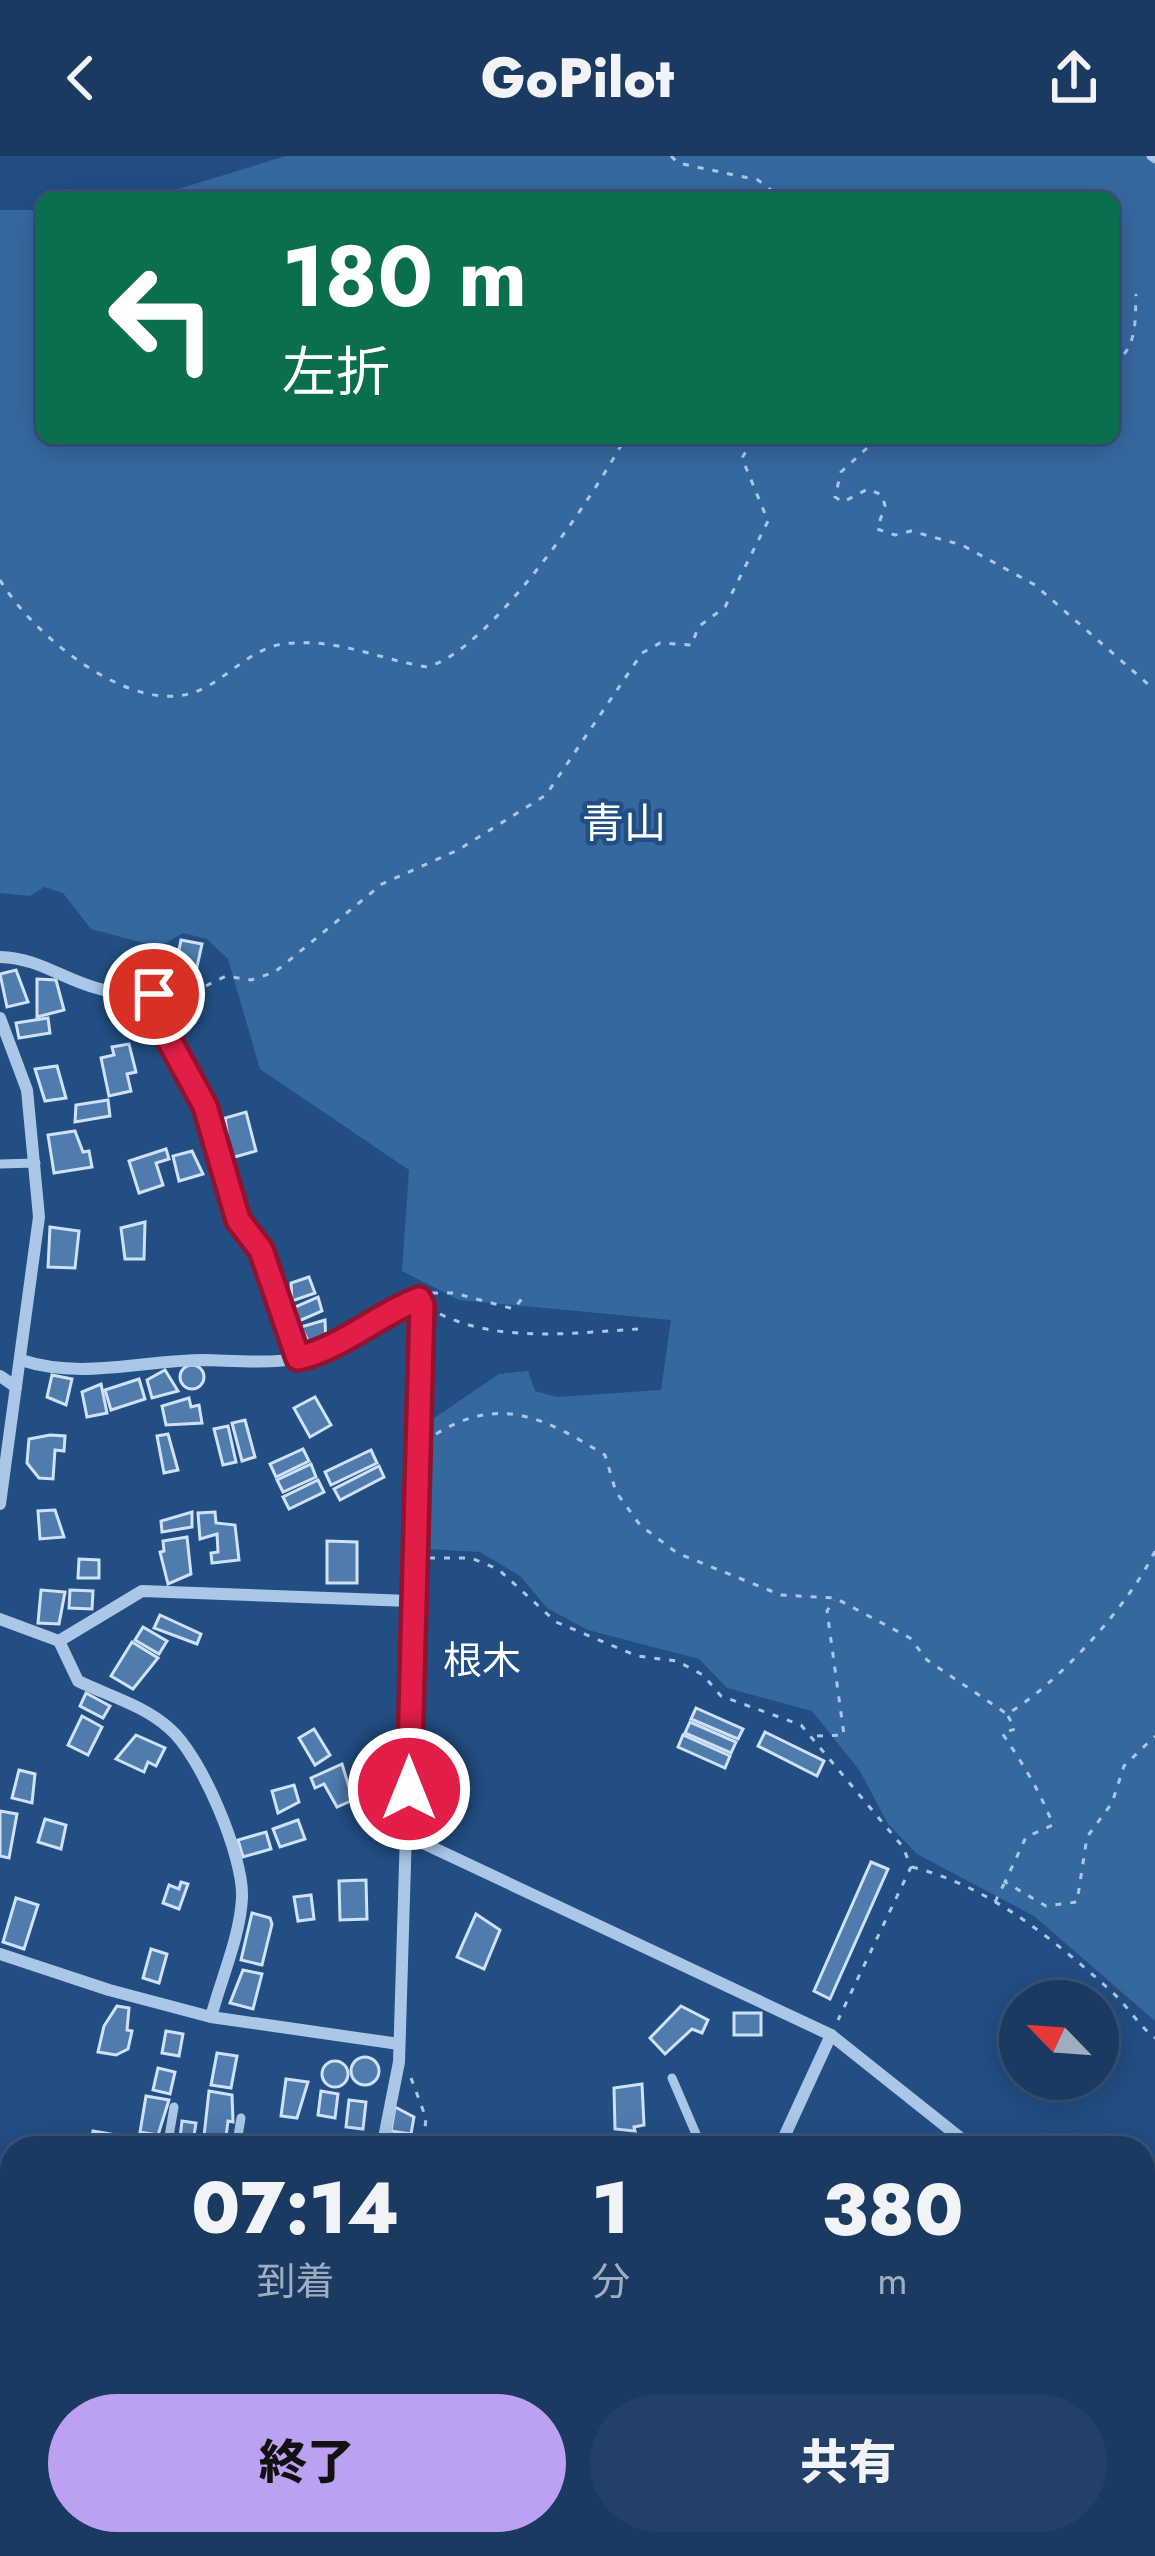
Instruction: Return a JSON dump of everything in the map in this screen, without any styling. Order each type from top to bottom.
[{"type":"street","points":[[0,957],[30,958],[100,989],[154,994],[165,1001],[161,1016],[169,1040],[205,1106],[238,1220],[261,1250],[298,1358]]},
{"type":"street","points":[[0,1018],[27,1090],[39,1217],[0,1504]]},
{"type":"street","points":[[21,1360],[74,1371],[202,1360],[268,1364],[333,1349],[421,1302]]},
{"type":"street","points":[[384,2136],[399,2062],[421,1302]]},
{"type":"street","points":[[0,1376],[16,1388]]},
{"type":"street","points":[[59,1641],[142,1591],[410,1601]]},
{"type":"street","points":[[0,1619],[59,1641],[78,1682],[141,1708],[172,1730],[196,1762],[218,1810],[243,1895],[211,2017]]},
{"type":"street","points":[[408,1836],[831,2035],[958,2136]]},
{"type":"street","points":[[0,1954],[211,2017],[399,2044]]},
{"type":"street","points":[[785,2136],[831,2035]]},
{"type":"lane","points":[[0,1164],[37,1162]]},
{"type":"lane","points":[[672,2078],[697,2136]]},
{"type":"lane","points":[[169,2136],[174,2107]]},
{"type":"lane","points":[[238,2136],[241,2119]]},
{"type":"path","points":[[671,156],[678,164],[758,180],[773,192]]},
{"type":"path","points":[[1119,358],[1129,348],[1136,294]]},
{"type":"path","points":[[0,580],[57,646],[142,696],[171,698],[198,691],[277,644],[358,646],[427,667],[458,653],[525,582],[588,505],[622,444]]},
{"type":"path","points":[[165,1001],[198,993],[226,976],[251,980],[275,972],[382,884],[458,850],[546,795],[642,653],[659,644],[692,645],[698,627],[725,607],[768,521],[742,458],[750,444]]},
{"type":"path","points":[[872,444],[842,472],[835,497],[843,502],[868,489],[882,495],[885,506],[877,530],[910,531],[962,545],[1035,585],[1149,685]]},
{"type":"path","points":[[421,1302],[454,1292],[514,1309],[523,1298]]},
{"type":"path","points":[[421,1302],[466,1327],[499,1333],[638,1328]]},
{"type":"path","points":[[414,1447],[463,1417],[543,1418],[604,1455],[616,1492],[640,1525],[677,1553],[781,1595],[835,1598],[910,1638],[927,1660],[1007,1714],[1015,1730],[1002,1733],[1027,1777],[1041,1789],[1053,1825],[1026,1837],[995,1902]]},
{"type":"path","points":[[1007,1714],[1082,1648],[1143,1577],[1155,1550]]},
{"type":"path","points":[[416,1557],[472,1558],[498,1569],[556,1622],[637,1656],[677,1661],[703,1675],[722,1696],[778,1713],[814,1736],[903,1846],[910,1867],[831,2035]]},
{"type":"path","points":[[814,1736],[844,1735],[827,1611],[835,1598]]},
{"type":"path","points":[[1005,1882],[1046,1906],[1077,1902],[1087,1838],[1112,1803],[1124,1766],[1155,1736]]},
{"type":"path","points":[[910,1867],[995,1902],[1035,1927],[1114,1993],[1155,2038]]},
{"type":"path","points":[[399,2062],[418,2087],[426,2118],[424,2136]]},
{"type":"shaded area","points":[[286,156],[1155,156],[1155,2021],[1119,1990],[1119,1980],[1108,1980],[1034,1916],[917,1854],[888,1824],[860,1771],[812,1711],[727,1688],[699,1659],[588,1630],[547,1608],[520,1576],[480,1552],[427,1549],[430,1421],[499,1374],[528,1371],[535,1391],[557,1397],[661,1390],[671,1320],[459,1300],[402,1271],[409,1170],[260,1069],[228,959],[207,939],[183,933],[159,947],[91,929],[63,893],[44,887],[30,896],[0,893],[0,210],[36,210],[36,444],[1119,444],[1119,192],[168,192]]},
{"type":"building","points":[[181,940],[202,944],[195,976],[191,975],[188,988],[178,986],[177,994],[159,990],[162,959],[167,960],[170,948],[179,950]]},
{"type":"building","points":[[16,970],[28,1002],[7,1007],[0,974]]},
{"type":"building","points":[[37,979],[56,980],[64,1010],[37,1017]]},
{"type":"building","points":[[48,1018],[50,1033],[19,1038],[16,1023]]},
{"type":"building","points":[[129,1044],[136,1072],[127,1074],[131,1091],[109,1096],[101,1058],[114,1055],[112,1047]]},
{"type":"building","points":[[57,1066],[66,1098],[45,1101],[35,1069]]},
{"type":"building","points":[[108,1100],[110,1116],[75,1122],[76,1105]]},
{"type":"building","points":[[246,1112],[256,1151],[231,1158],[225,1118]]},
{"type":"building","points":[[75,1131],[83,1152],[89,1151],[92,1167],[54,1173],[48,1135]]},
{"type":"building","points":[[166,1149],[169,1159],[156,1163],[163,1185],[139,1193],[129,1161]]},
{"type":"building","points":[[192,1151],[203,1174],[179,1181],[173,1156]]},
{"type":"building","points":[[145,1222],[144,1259],[125,1259],[121,1228]]},
{"type":"building","points":[[50,1227],[79,1231],[75,1268],[48,1267]]},
{"type":"building","points":[[309,1277],[315,1293],[292,1301],[291,1283]]},
{"type":"building","points":[[318,1297],[322,1311],[299,1321],[295,1307]]},
{"type":"building","points":[[325,1320],[326,1344],[310,1345],[301,1327]]},
{"type":"building","points":[[192,1365],[201,1368],[201,1386],[192,1389],[183,1386],[180,1377],[183,1368]]},
{"type":"building","points":[[165,1370],[178,1391],[152,1398],[147,1380]]},
{"type":"building","points":[[52,1375],[72,1379],[66,1405],[47,1397]]},
{"type":"building","points":[[139,1379],[145,1399],[111,1410],[105,1390]]},
{"type":"building","points":[[101,1384],[107,1413],[87,1417],[82,1392]]},
{"type":"building","points":[[315,1397],[331,1425],[310,1437],[294,1408]]},
{"type":"building","points":[[189,1398],[191,1407],[199,1405],[202,1423],[166,1425],[162,1406]]},
{"type":"building","points":[[245,1420],[255,1457],[242,1461],[232,1423]]},
{"type":"building","points":[[228,1426],[236,1462],[223,1465],[214,1429]]},
{"type":"building","points":[[168,1434],[178,1470],[164,1473],[157,1436]]},
{"type":"building","points":[[65,1436],[64,1451],[55,1450],[53,1479],[39,1478],[27,1463],[29,1439]]},
{"type":"building","points":[[303,1449],[309,1461],[276,1477],[270,1464]]},
{"type":"building","points":[[371,1450],[377,1463],[331,1485],[325,1472]]},
{"type":"building","points":[[311,1464],[316,1477],[283,1492],[277,1480]]},
{"type":"building","points":[[379,1466],[384,1477],[340,1500],[334,1489]]},
{"type":"building","points":[[318,1480],[324,1492],[289,1509],[283,1497]]},
{"type":"building","points":[[55,1510],[64,1537],[40,1539],[38,1511]]},
{"type":"building","points":[[192,1512],[192,1527],[162,1532],[161,1521]]},
{"type":"building","points":[[215,1512],[216,1523],[235,1525],[239,1560],[212,1563],[211,1553],[218,1552],[217,1534],[200,1539],[198,1513]]},
{"type":"building","points":[[187,1537],[191,1574],[168,1584],[160,1552],[163,1541]]},
{"type":"building","points":[[327,1541],[357,1542],[357,1583],[327,1583]]},
{"type":"building","points":[[79,1559],[99,1560],[99,1578],[78,1578]]},
{"type":"building","points":[[41,1590],[65,1592],[59,1624],[38,1623]]},
{"type":"building","points":[[70,1590],[93,1591],[92,1609],[69,1608]]},
{"type":"building","points":[[160,1615],[201,1634],[197,1644],[154,1628]]},
{"type":"building","points":[[143,1627],[167,1641],[159,1654],[135,1640]]},
{"type":"building","points":[[132,1642],[158,1658],[133,1689],[111,1676]]},
{"type":"building","points":[[86,1693],[110,1706],[103,1718],[80,1706]]},
{"type":"building","points":[[696,1708],[743,1729],[738,1739],[691,1719]]},
{"type":"building","points":[[82,1716],[102,1727],[88,1755],[68,1745]]},
{"type":"building","points":[[690,1722],[736,1742],[731,1753],[685,1733]]},
{"type":"building","points":[[314,1729],[330,1755],[315,1765],[299,1738]]},
{"type":"building","points":[[765,1732],[824,1761],[817,1776],[758,1746]]},
{"type":"building","points":[[136,1735],[165,1748],[156,1766],[148,1762],[144,1772],[116,1759]]},
{"type":"building","points":[[683,1735],[730,1756],[725,1768],[678,1747]]},
{"type":"building","points":[[342,1764],[353,1800],[337,1807],[324,1784],[315,1788],[311,1778]]},
{"type":"building","points":[[19,1770],[35,1774],[32,1803],[12,1798]]},
{"type":"building","points":[[294,1785],[299,1802],[278,1813],[272,1791]]},
{"type":"building","points":[[374,1786],[396,1786],[397,1816],[371,1816]]},
{"type":"building","points":[[0,1811],[17,1814],[9,1858],[0,1856]]},
{"type":"building","points":[[45,1819],[66,1825],[61,1849],[38,1842]]},
{"type":"building","points":[[298,1820],[305,1839],[280,1847],[273,1829]]},
{"type":"building","points":[[266,1832],[271,1849],[243,1857],[238,1840]]},
{"type":"building","points":[[871,1862],[888,1869],[830,1999],[814,1991]]},
{"type":"building","points":[[366,1880],[367,1919],[340,1920],[339,1881]]},
{"type":"building","points":[[181,1882],[188,1884],[179,1909],[163,1903],[169,1885],[179,1889]]},
{"type":"building","points":[[311,1895],[314,1919],[298,1921],[294,1897]]},
{"type":"building","points":[[16,1898],[38,1905],[24,1949],[3,1942]]},
{"type":"building","points":[[252,1913],[270,1918],[272,1924],[262,1965],[241,1960]]},
{"type":"building","points":[[476,1914],[500,1930],[484,1969],[457,1957]]},
{"type":"building","points":[[151,1949],[167,1954],[159,1983],[143,1978]]},
{"type":"building","points":[[243,1970],[262,1974],[253,2009],[230,2003]]},
{"type":"building","points":[[117,2006],[129,2008],[128,2049],[116,2055],[98,2052],[104,2026]]},
{"type":"building","points":[[681,2006],[708,2020],[702,2033],[692,2029],[665,2054],[650,2038]]},
{"type":"building","points":[[734,2013],[761,2013],[761,2035],[734,2035]]},
{"type":"building","points":[[166,2031],[183,2034],[179,2056],[162,2053]]},
{"type":"building","points":[[217,2053],[237,2056],[231,2088],[211,2085]]},
{"type":"building","points":[[365,2057],[375,2061],[379,2071],[375,2081],[365,2085],[355,2081],[351,2071],[355,2061]]},
{"type":"building","points":[[335,2061],[348,2074],[335,2087],[322,2074]]},
{"type":"building","points":[[158,2068],[175,2072],[170,2094],[153,2090]]},
{"type":"building","points":[[286,2079],[308,2082],[297,2118],[281,2116]]},
{"type":"building","points":[[642,2084],[644,2125],[634,2127],[635,2131],[615,2129],[614,2088]]},
{"type":"building","points":[[209,2091],[232,2095],[233,2122],[228,2121],[226,2136],[204,2136]]},
{"type":"building","points":[[321,2091],[338,2094],[335,2118],[318,2115]]},
{"type":"building","points":[[146,2096],[169,2100],[158,2135],[140,2132]]},
{"type":"building","points":[[349,2100],[366,2102],[363,2129],[346,2127]]},
{"type":"building","points":[[395,2107],[414,2117],[411,2134],[391,2131]]},
{"type":"building","points":[[182,2121],[196,2123],[194,2136],[180,2136]]},
{"type":"district","name":"青山","points":[[624,823]]},
{"type":"district","name":"根木","points":[[482,1660]]},
{"type":"route","points":[[154,994],[165,1001],[161,1016],[169,1040],[205,1106],[238,1220],[261,1250],[298,1358],[333,1349],[403,1305],[419,1299],[422,1305],[414,1447],[416,1557],[410,1601],[409,1789]]}]
